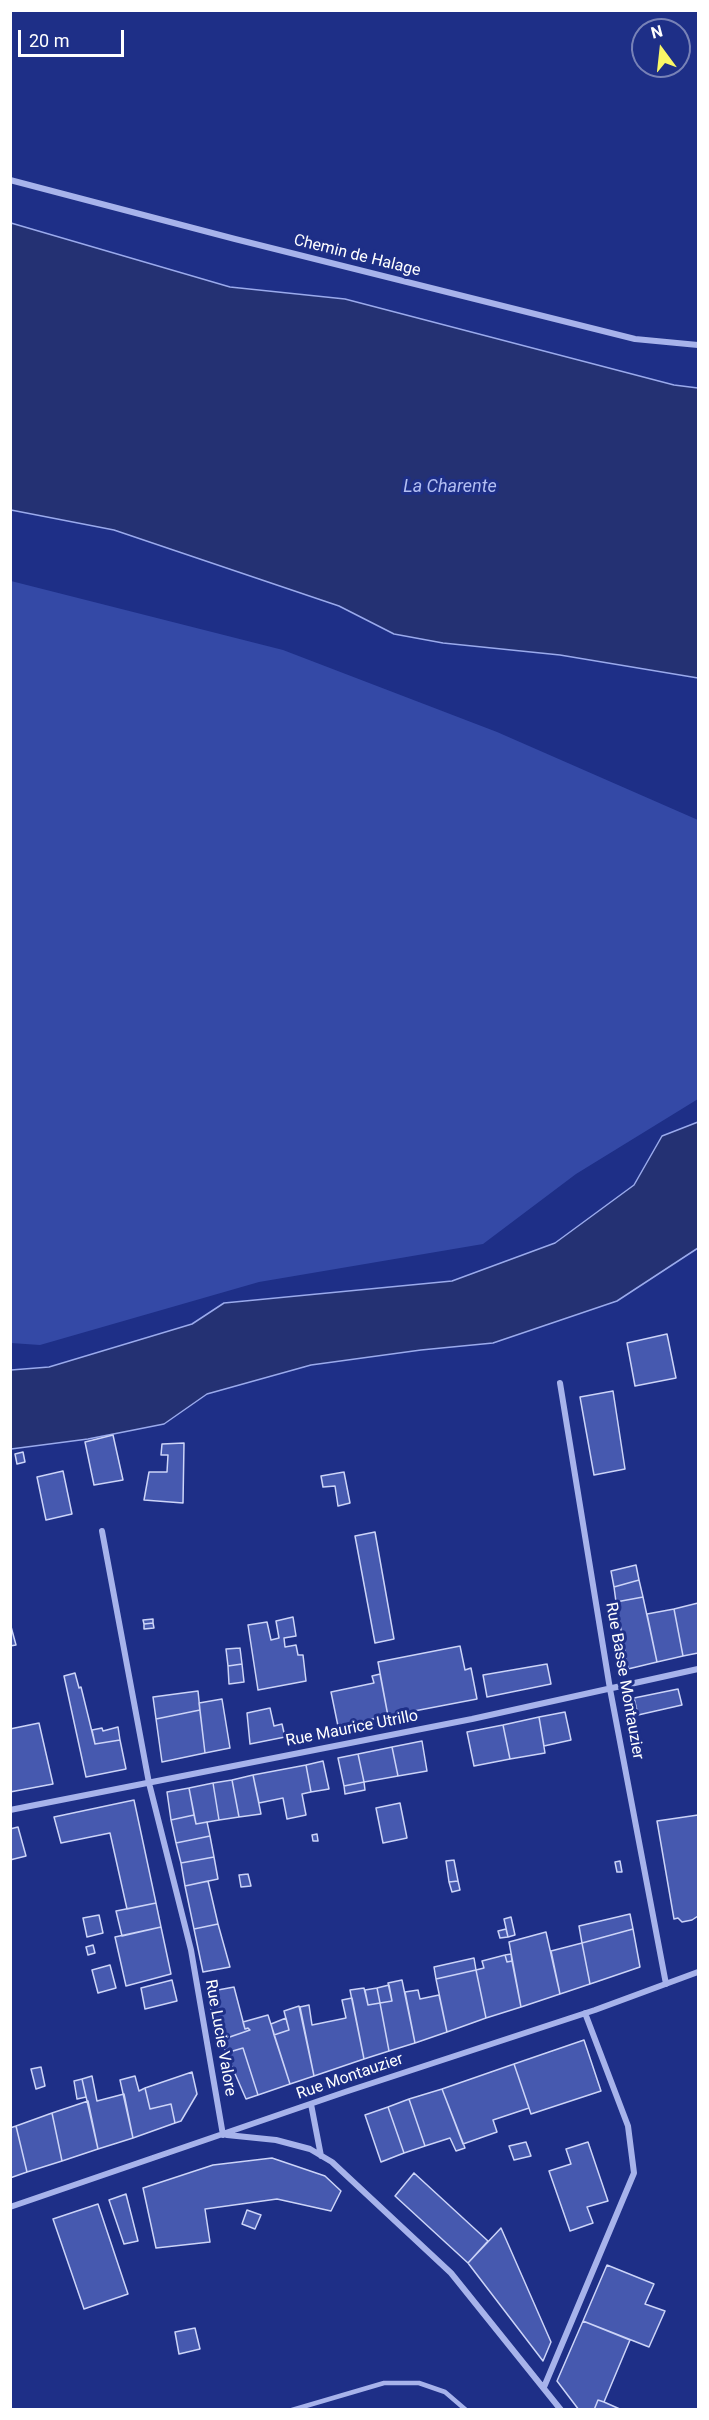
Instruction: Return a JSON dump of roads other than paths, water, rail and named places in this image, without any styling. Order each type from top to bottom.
[{"type":"street","name":"Chemin de Halage","points":[[10,180],[636,339],[699,345]]},
{"type":"street","name":"Rue Basse Montauzier","points":[[560,1383],[610,1689],[666,1984]]},
{"type":"street","name":"Rue Lucie Valore","points":[[102,1531],[149,1783],[190,1950],[223,2135]]},
{"type":"street","name":"Rue Maurice Utrillo","points":[[10,1810],[460,1722],[699,1669]]},
{"type":"street","name":"Rue Montauzier","points":[[10,2207],[585,2013],[699,1972]]},
{"type":"street","points":[[544,2387],[634,2173],[628,2126],[585,2013]]},
{"type":"street","points":[[311,2104],[321,2156]]},
{"type":"street","points":[[223,2135],[276,2140],[310,2149],[332,2162],[451,2273],[561,2409]]},
{"type":"lane","points":[[292,2409],[384,2383],[418,2383],[445,2392],[466,2409]]},
{"type":"water","name":"La Charente","points":[[11,223],[230,287],[345,299],[674,385],[698,388],[698,678],[560,655],[443,643],[394,634],[339,606],[114,530],[11,510]]},
{"type":"water","points":[[698,1122],[698,1248],[617,1301],[493,1343],[311,1365],[207,1394],[164,1424],[88,1439],[11,1449],[11,1370],[49,1367],[192,1324],[224,1303],[452,1281],[555,1243],[634,1185],[662,1136]]}]
